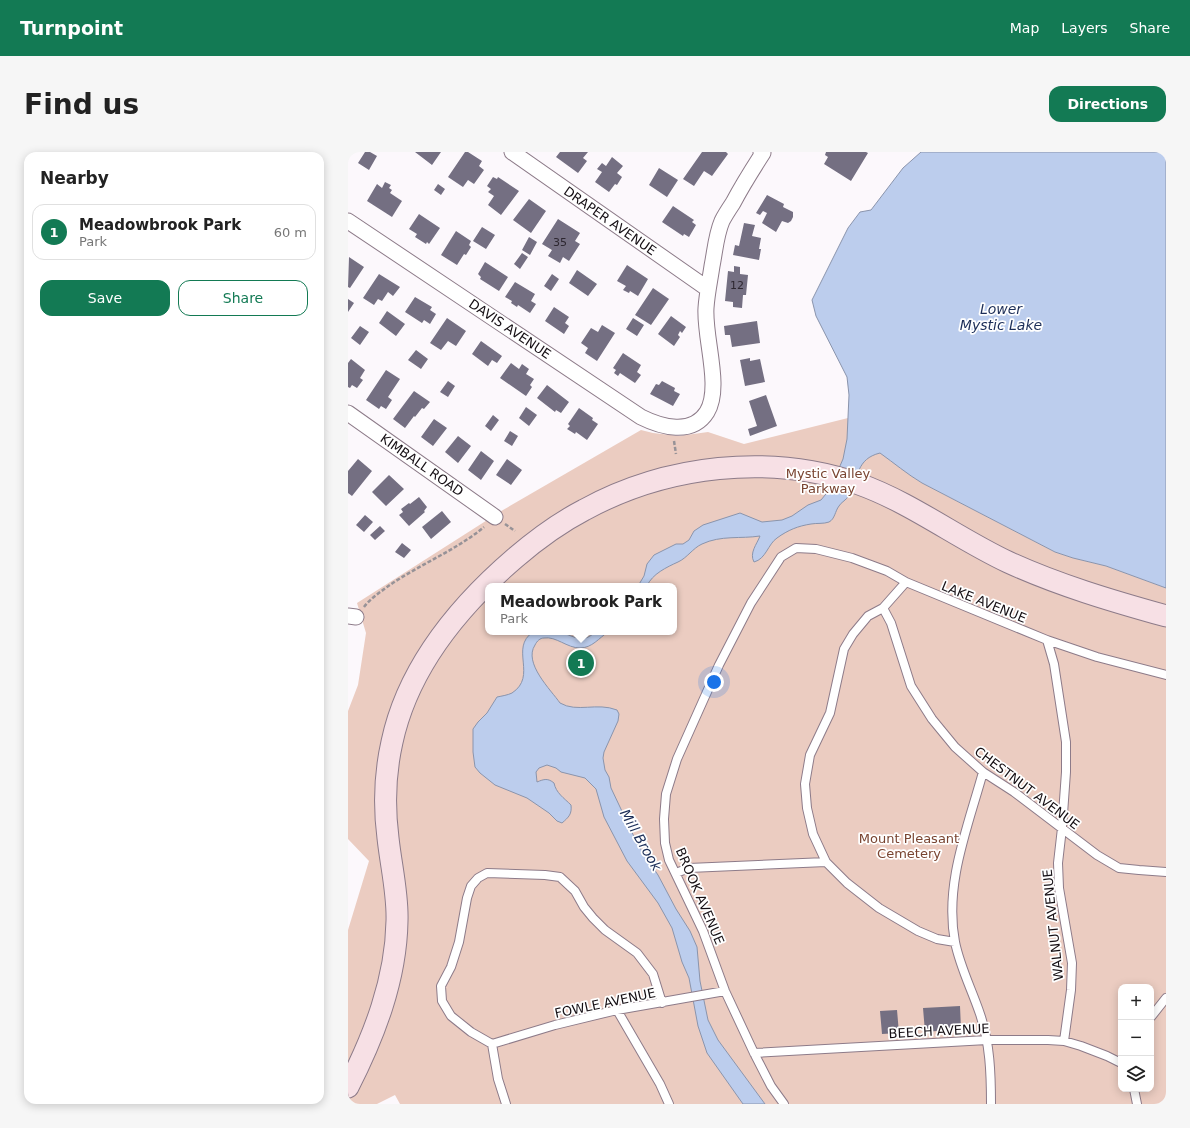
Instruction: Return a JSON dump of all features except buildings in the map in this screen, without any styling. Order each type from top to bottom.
[{"type":"main road","points":[[487,583],[533,542],[577,514],[610,497],[636,487],[667,478],[712,469],[754,467],[773,468],[826,476],[860,485],[913,509],[977,546],[1019,567],[1066,586],[1166,616]]},
{"type":"main road","points":[[348,1087],[368,1048],[377,1024],[392,968],[396,940],[396,897],[385,814],[391,746],[396,725],[410,687],[436,642],[485,585]]},
{"type":"street","name":"DRAPER AVENUE","points":[[512,152],[708,289]]},
{"type":"street","points":[[708,289],[716,242],[722,222],[762,153]]},
{"type":"street","name":"DAVIS AVENUE","points":[[348,221],[641,417],[659,425],[676,428],[686,427],[695,424],[703,418],[708,411],[711,400],[713,379],[706,329],[708,289]]},
{"type":"street","name":"KIMBALL ROAD","points":[[348,413],[495,517]]},
{"type":"lane","name":"LAKE AVENUE","points":[[796,548],[816,549],[852,558],[887,571],[906,582],[1047,640],[1097,657],[1166,675]]},
{"type":"lane","name":"BROOK AVENUE","points":[[784,1104],[771,1086],[754,1053],[725,991],[703,931],[669,860],[665,843],[664,819],[666,794],[677,759],[719,665],[751,603],[781,557],[796,548]]},
{"type":"lane","points":[[906,582],[883,608],[868,616],[853,634],[844,650],[830,713],[810,755],[805,784],[807,808],[813,834],[826,862],[847,882],[879,908],[918,931],[937,939],[955,942]]},
{"type":"lane","name":"CHESTNUT AVENUE","points":[[883,608],[891,623],[911,686],[932,719],[955,747],[983,772],[1014,792],[1097,856],[1119,868],[1166,872]]},
{"type":"lane","name":"WALNUT AVENUE","points":[[1047,640],[1054,664],[1066,742],[1066,772],[1058,863],[1059,888],[1072,963],[1072,990],[1064,1041]]},
{"type":"lane","points":[[983,772],[952,889],[952,918],[955,942],[963,971],[981,1015],[987,1040],[990,1063],[991,1104]]},
{"type":"lane","points":[[676,873],[689,868],[826,862]]},
{"type":"lane","points":[[506,1104],[498,1079],[492,1044],[471,1032],[451,1016],[442,1001],[441,986],[451,967],[460,942],[467,898],[472,886],[478,878],[487,873],[545,875],[560,878],[575,890],[584,907],[593,918],[606,930],[637,953],[653,974],[662,1003]]},
{"type":"lane","name":"FOWLE AVENUE","points":[[492,1044],[555,1025],[617,1010],[725,991]]},
{"type":"lane","points":[[1154,1014],[1166,998]]},
{"type":"lane","points":[[617,1010],[660,1084],[669,1104]]},
{"type":"lane","name":"BEECH AVENUE","points":[[754,1053],[987,1040],[1048,1040],[1064,1041],[1107,1056],[1118,1062]]},
{"type":"lane","points":[[1135,1092],[1137,1104]]},
{"type":"path","points":[[352,617],[381,592],[408,574],[464,542],[495,517]]},
{"type":"green space","name":"Mount Pleasant Cemetery","points":[[848,418],[882,453],[901,469],[922,483],[1055,552],[1106,566],[1166,588],[1166,1104],[400,1104],[395,1095],[377,1104],[348,1104],[348,930],[369,861],[348,839],[348,711],[358,685],[366,633],[357,603],[503,510],[641,430],[679,436],[708,432],[744,444]]},
{"type":"water","name":"Lower Mystic Lake","points":[[921,152],[1166,152],[1166,588],[1106,566],[1055,552],[922,483],[880,453],[872,456],[862,464],[848,497],[840,505],[833,519],[829,522],[802,526],[785,533],[771,544],[761,558],[754,562],[752,555],[760,536],[724,538],[709,541],[699,546],[681,560],[660,571],[648,583],[640,583],[644,576],[647,564],[654,555],[676,544],[683,544],[689,540],[694,531],[703,525],[740,513],[762,522],[782,520],[792,516],[808,505],[821,500],[830,489],[843,459],[847,439],[849,395],[847,377],[816,316],[812,300],[848,228],[860,212],[871,210],[903,168]]},
{"type":"water","points":[[530,635],[569,635],[582,639],[591,635],[604,635],[592,645],[584,648],[571,646],[553,639],[541,639],[535,645],[532,652],[535,668],[560,703],[567,706],[580,708],[602,707],[617,710],[619,714],[618,721],[604,752],[603,758],[611,788],[638,845],[658,875],[676,909],[690,931],[697,947],[700,981],[708,1020],[718,1040],[765,1104],[743,1104],[707,1053],[698,1026],[689,978],[682,962],[672,928],[658,903],[627,861],[604,817],[596,789],[585,778],[561,772],[556,768],[547,765],[539,768],[536,772],[537,782],[542,780],[552,781],[558,793],[571,805],[570,815],[562,823],[557,821],[549,813],[527,798],[495,785],[475,767],[473,752],[473,729],[487,713],[497,697],[512,693],[519,686],[523,679],[523,646],[526,639]]},
{"type":"place","name":"Meadowbrook Park","points":[[581,663]]},
{"type":"park label","name":"Mystic Valley Parkway","points":[[828,480]]},
{"type":"water label","name":"Mill Brook","points":[[641,840]]}]
